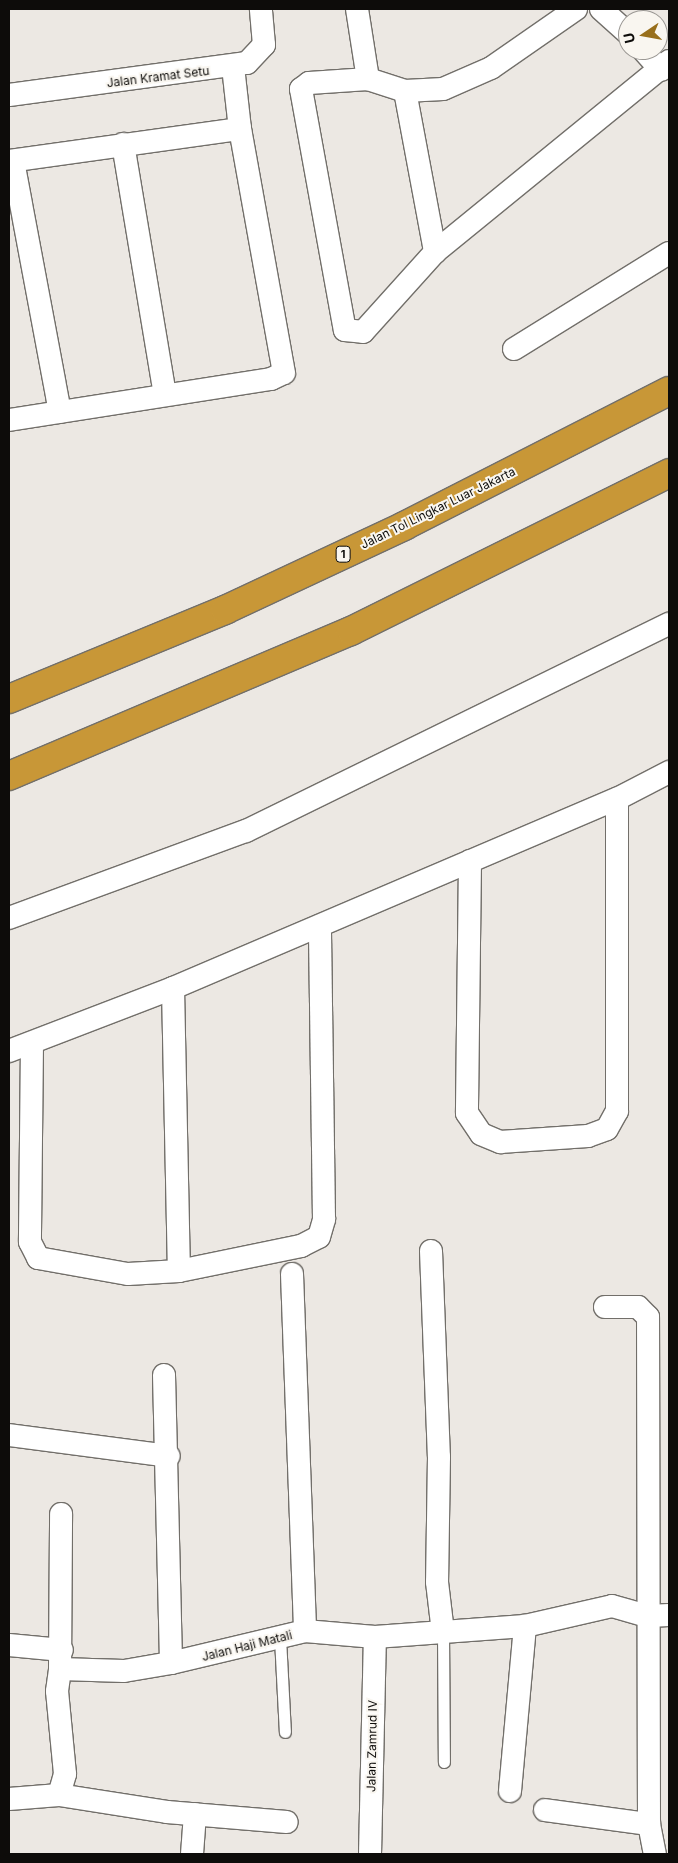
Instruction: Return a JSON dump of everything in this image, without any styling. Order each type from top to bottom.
[{"type":"highway","name":"Jalan Tol Lingkar Luar Jakarta","points":[[9,699],[234,605],[404,526],[669,391]]},
{"type":"highway","points":[[9,776],[350,631],[669,473]]},
{"type":"street","name":"Jalan Kramat Setu","points":[[9,95],[233,67],[247,63],[264,45],[261,9]]},
{"type":"street","points":[[357,9],[368,79]]},
{"type":"street","points":[[576,9],[471,79],[443,89],[405,91],[368,79],[309,83],[301,89],[345,330],[363,332],[435,252],[665,66]]},
{"type":"street","points":[[9,420],[271,379],[284,372],[240,129],[233,67]]},
{"type":"street","points":[[405,91],[435,252]]},
{"type":"street","points":[[60,412],[11,161],[240,129]]},
{"type":"street","points":[[123,144],[166,395]]},
{"type":"street","points":[[514,349],[669,254]]},
{"type":"street","points":[[9,918],[246,831],[669,624]]},
{"type":"street","points":[[9,1051],[173,988],[320,926],[617,799],[669,772]]},
{"type":"street","points":[[470,861],[468,1113],[481,1134],[500,1142],[588,1136],[607,1129],[617,1111],[617,799]]},
{"type":"street","points":[[32,1043],[30,1242],[38,1258],[128,1274],[178,1271],[301,1246],[319,1237],[324,1218],[320,926]]},
{"type":"street","points":[[173,988],[178,1271]]},
{"type":"street","points":[[431,1251],[439,1457],[437,1582],[443,1632]]},
{"type":"street","points":[[292,1274],[305,1631]]},
{"type":"street","points":[[604,1307],[638,1307],[648,1317],[659,1615],[649,1824],[655,1854]]},
{"type":"street","points":[[164,1375],[170,1456],[171,1664]]},
{"type":"street","points":[[9,1436],[170,1456]]},
{"type":"street","points":[[59,1795],[65,1774],[57,1692],[61,1660],[61,1514]]},
{"type":"street","name":"Jalan Haji Matali","points":[[9,1645],[61,1660],[124,1671],[171,1664],[305,1631],[375,1637],[525,1626],[612,1606],[659,1615]]},
{"type":"street","points":[[510,1791],[525,1626]]},
{"type":"street","name":"Jalan Zamrud IV","points":[[370,1854],[375,1637]]},
{"type":"street","points":[[9,1799],[59,1795],[195,1814],[287,1822]]},
{"type":"street","points":[[545,1810],[649,1824]]},
{"type":"street","points":[[192,1854],[195,1814]]},
{"type":"lane","points":[[443,1632],[444,1762]]},
{"type":"lane","points":[[280,1638],[285,1732]]}]
